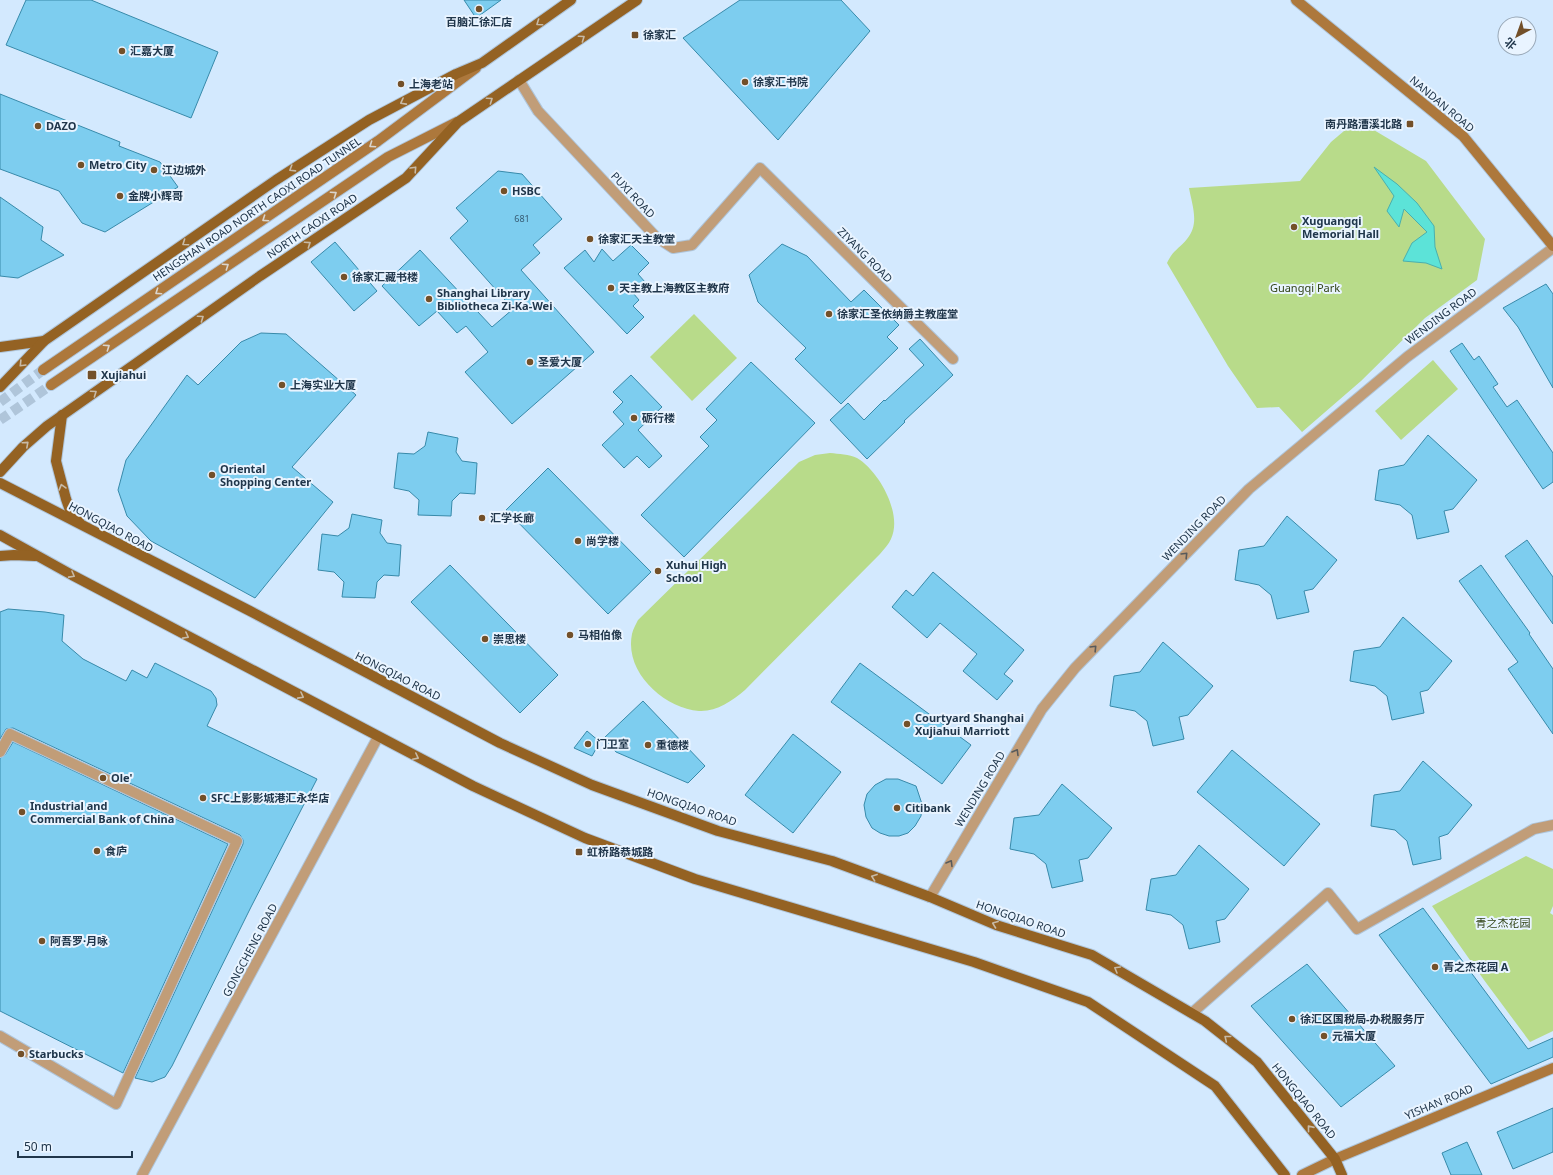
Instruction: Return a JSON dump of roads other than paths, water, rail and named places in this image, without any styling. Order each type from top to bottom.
[{"type":"main road","points":[[0,387],[44,341],[269,184],[369,120],[456,74],[482,63],[571,0]]},
{"type":"main road","name":"NORTH CAOXI ROAD","points":[[0,472],[22,447],[47,426],[254,281],[406,178],[458,122],[637,0]]},
{"type":"main road","name":"NANDAN ROAD","points":[[1296,0],[1463,136],[1553,247]]},
{"type":"main road","name":"HENGSHAN ROAD NORTH CAOXI ROAD TUNNEL","points":[[43,370],[378,141],[482,63]]},
{"type":"main road","points":[[51,385],[388,157],[458,122]]},
{"type":"main road","points":[[0,347],[44,341]]},
{"type":"main road","points":[[62,415],[56,461],[59,477],[72,516],[90,529]]},
{"type":"main road","name":"HONGQIAO ROAD","points":[[0,483],[500,743],[592,785],[718,831],[832,861],[930,897],[996,925],[1092,955],[1205,1021],[1257,1062],[1335,1159],[1342,1175]]},
{"type":"main road","points":[[0,535],[378,737],[474,786],[585,838],[688,876],[823,918],[974,962],[1088,1002],[1215,1086],[1285,1175]]},
{"type":"main road","points":[[0,556],[38,556]]},
{"type":"main road","name":"YISHAN ROAD","points":[[1302,1175],[1335,1159],[1553,1068]]},
{"type":"street","name":"PUXI ROAD","points":[[519,80],[538,112],[656,237],[673,248],[692,245],[760,168]]},
{"type":"street","name":"ZIYANG ROAD","points":[[760,168],[953,359]]},
{"type":"street","name":"WENDING ROAD","points":[[930,897],[1042,709],[1075,668],[1249,489],[1407,356],[1553,247]]},
{"type":"street","points":[[0,752],[10,734],[237,841],[116,1104],[0,1036]]},
{"type":"street","name":"GONGCHENG ROAD","points":[[142,1175],[378,737]]},
{"type":"street","points":[[1192,1013],[1328,893],[1357,929],[1534,829],[1553,825]]},
{"type":"tunnel","points":[[0,402],[43,370]]},
{"type":"tunnel","points":[[0,420],[51,385]]},
{"type":"place","name":"百脑汇徐汇店","points":[[479,9]]},
{"type":"place","name":"徐家汇","points":[[635,35]]},
{"type":"place","name":"汇嘉大厦","points":[[122,51]]},
{"type":"place","name":"徐家汇书院","points":[[745,82]]},
{"type":"place","name":"上海老站","points":[[401,84]]},
{"type":"place","name":"南丹路漕溪北路","points":[[1410,124]]},
{"type":"place","name":"DAZO","points":[[38,126]]},
{"type":"place","name":"Metro City","points":[[81,165]]},
{"type":"place","name":"江边城外","points":[[154,170]]},
{"type":"place","name":"HSBC","points":[[504,191]]},
{"type":"place","name":"金牌小辉哥","points":[[120,196]]},
{"type":"place","name":"Xuguangqi Memorial Hall","points":[[1294,227]]},
{"type":"place","name":"徐家汇天主教堂","points":[[590,239]]},
{"type":"place","name":"徐家汇藏书楼","points":[[344,277]]},
{"type":"place","name":"天主教上海教区主教府","points":[[611,288]]},
{"type":"place","name":"Shanghai Library Bibliotheca Zi-Ka-Wei","points":[[429,299]]},
{"type":"place","name":"徐家汇圣依纳爵主教座堂","points":[[829,314]]},
{"type":"place","name":"圣爱大厦","points":[[530,362]]},
{"type":"place","name":"Xujiahui","points":[[92,375]]},
{"type":"place","name":"上海实业大厦","points":[[282,385]]},
{"type":"place","name":"砺行楼","points":[[634,418]]},
{"type":"place","name":"Oriental Shopping Center","points":[[212,475]]},
{"type":"place","name":"汇学长廊","points":[[482,518]]},
{"type":"place","name":"尚学楼","points":[[578,541]]},
{"type":"place","name":"Xuhui High School","points":[[658,571]]},
{"type":"place","name":"马相伯像","points":[[570,635]]},
{"type":"place","name":"崇思楼","points":[[485,639]]},
{"type":"place","name":"Courtyard Shanghai Xujiahui Marriott","points":[[907,724]]},
{"type":"place","name":"门卫室","points":[[588,744]]},
{"type":"place","name":"重德楼","points":[[648,745]]},
{"type":"place","name":"Ole'","points":[[103,778]]},
{"type":"place","name":"SFC上影影城港汇永华店","points":[[203,798]]},
{"type":"place","name":"Citibank","points":[[897,808]]},
{"type":"place","name":"Industrial and Commercial Bank of China","points":[[22,812]]},
{"type":"place","name":"食庐","points":[[97,851]]},
{"type":"place","name":"虹桥路恭城路","points":[[579,852]]},
{"type":"place","name":"阿吾罗·月咏","points":[[42,941]]},
{"type":"place","name":"青之杰花园 A","points":[[1435,967]]},
{"type":"place","name":"徐汇区国税局-办税服务厅","points":[[1292,1019]]},
{"type":"place","name":"元福大厦","points":[[1324,1036]]},
{"type":"place","name":"Starbucks","points":[[21,1054]]},
{"type":"park label","name":"Guangqi Park","points":[[1305,288]]},
{"type":"park label","name":"青之杰花园","points":[[1503,923]]}]
